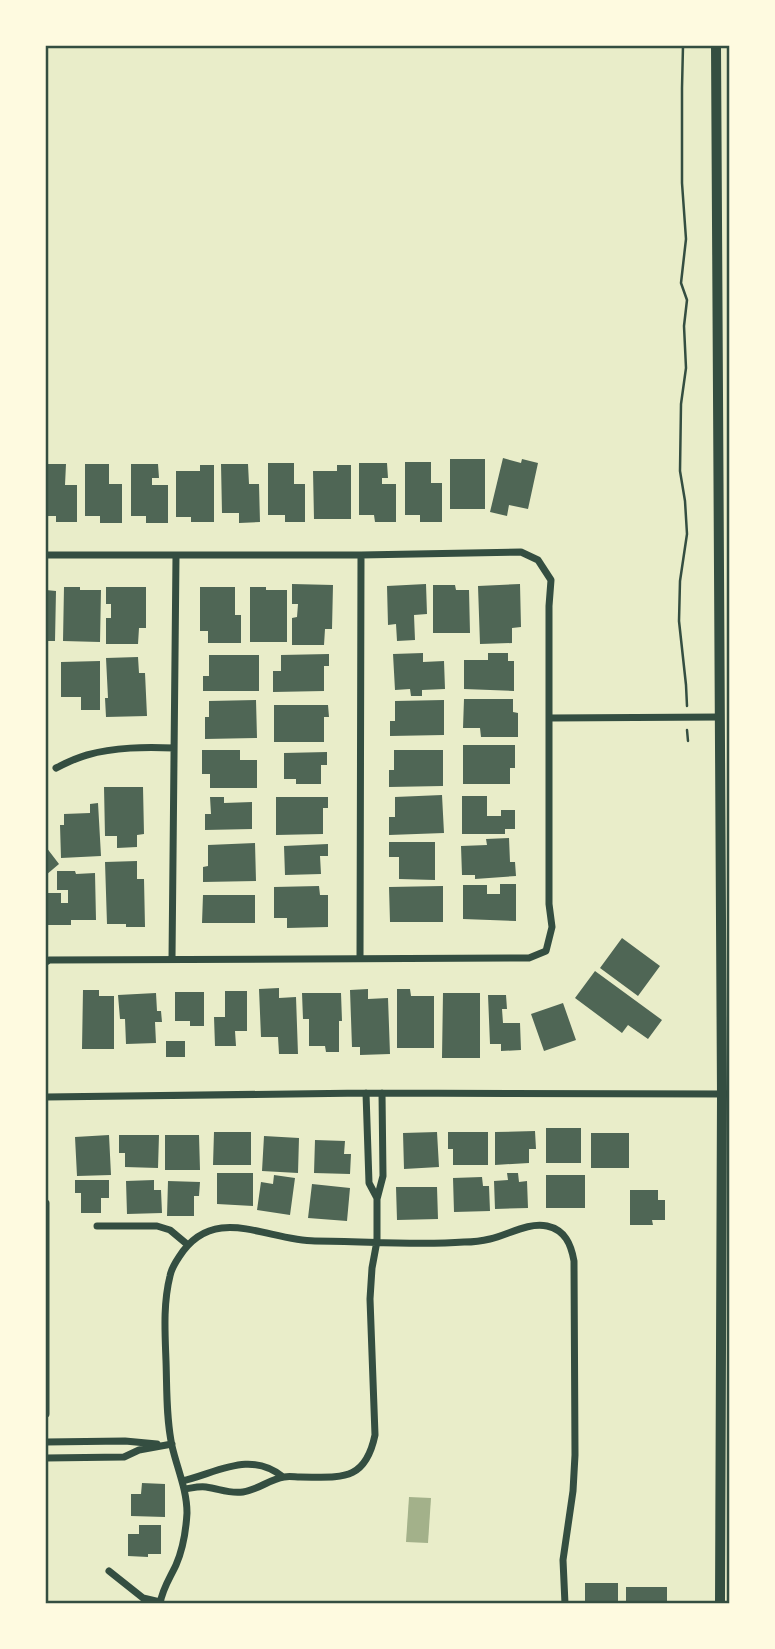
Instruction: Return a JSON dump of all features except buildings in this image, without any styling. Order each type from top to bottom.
[{"type":"street","points":[[716,46],[720,717],[726,1094],[720,1604]]},
{"type":"street","points":[[46,555],[521,552],[538,560],[551,580],[549,904],[552,927],[546,951],[529,958],[172,958],[46,962]]},
{"type":"street","points":[[360,958],[361,555]]},
{"type":"street","points":[[172,958],[176,556]]},
{"type":"street","points":[[550,718],[720,717]]},
{"type":"street","points":[[57,768],[84,755],[108,750],[174,748]]},
{"type":"street","points":[[46,1097],[366,1093],[726,1094]]},
{"type":"street","points":[[366,1093],[369,1183],[377,1199]]},
{"type":"street","points":[[183,1485],[241,1493],[258,1489],[283,1477],[331,1478],[357,1470],[372,1451],[375,1436],[370,1299],[377,1241],[377,1199],[383,1176],[382,1093]]},
{"type":"street","points":[[46,1203],[46,1414]]},
{"type":"street","points":[[97,1226],[157,1226],[170,1230],[188,1245]]},
{"type":"street","points":[[109,1571],[143,1598],[160,1603],[162,1592],[178,1562],[183,1544],[187,1509],[172,1444],[166,1382],[166,1300],[170,1274],[188,1245],[203,1234],[223,1228],[246,1227],[307,1241],[434,1243],[490,1239],[531,1226],[545,1226],[560,1231],[567,1238],[574,1261],[575,1455],[573,1491],[563,1560],[565,1604]]},
{"type":"street","points":[[46,1442],[125,1441],[172,1444]]},
{"type":"street","points":[[46,1458],[124,1457],[139,1450],[172,1444]]},
{"type":"street","points":[[183,1485],[214,1470],[237,1465],[266,1467],[283,1477]]},
{"type":"path","points":[[683,46],[681,89],[685,239],[681,282],[687,300],[680,471],[687,534],[680,581],[680,621],[688,741]]},
{"type":"shaded area","points":[[409,1497],[431,1498],[428,1543],[406,1542]]}]
